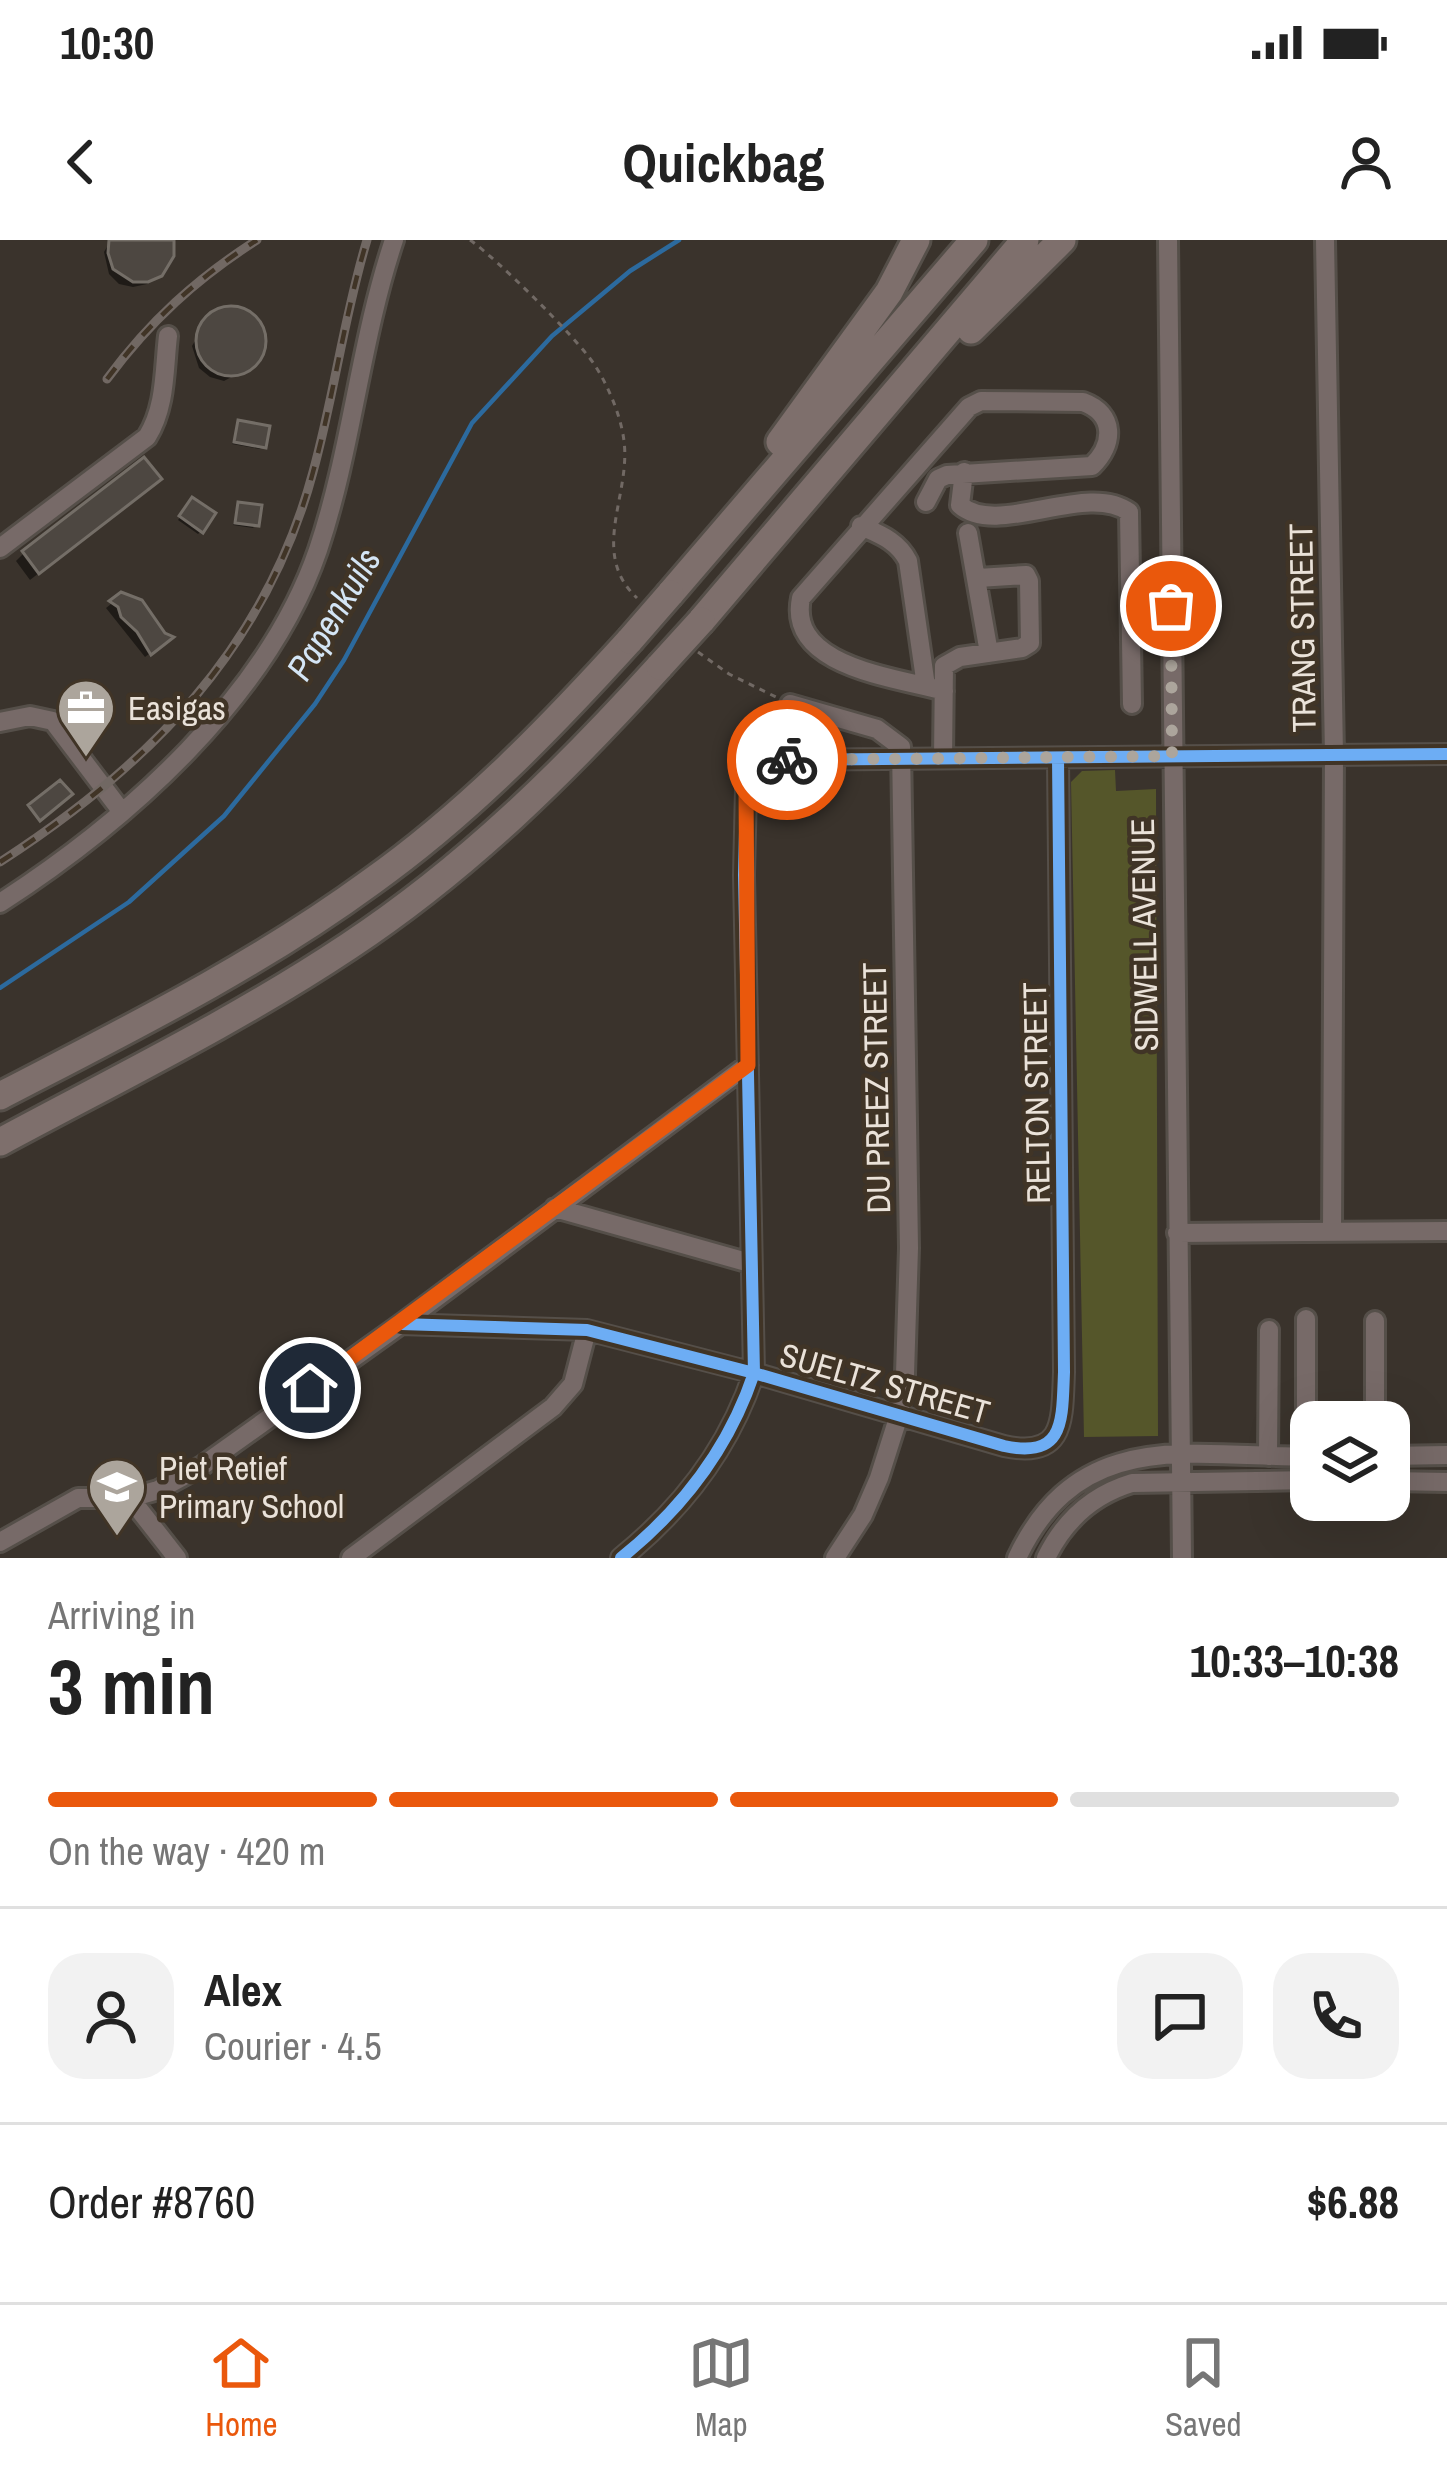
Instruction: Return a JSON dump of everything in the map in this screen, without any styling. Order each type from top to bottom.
[{"type":"highway","points":[[673,590],[890,292],[916,240]]},
{"type":"highway","points":[[0,1096],[209,986],[294,935],[375,880],[498,778],[630,640],[974,240]]},
{"type":"highway","points":[[734,586],[1025,240]]},
{"type":"highway","points":[[0,1142],[286,986],[436,883],[518,813],[595,737],[1020,278],[1062,240]]},
{"type":"street","points":[[0,903],[122,812],[209,725],[262,662],[302,592],[320,544],[394,240]]},
{"type":"street","name":"SIDWELL AVENUE","points":[[1168,240],[1182,1558]]},
{"type":"street","name":"TRANG STREET","points":[[1325,240],[1334,755],[1332,1232]]},
{"type":"street","points":[[0,548],[147,437],[161,402],[168,336]]},
{"type":"street","points":[[926,502],[938,479],[964,472],[1092,466],[1109,444],[1110,432],[1096,406],[1083,402],[981,401],[961,414],[801,598],[801,629],[829,658],[935,689]]},
{"type":"street","points":[[1080,467],[1082,504]]},
{"type":"street","points":[[964,472],[960,506],[980,516],[1082,504],[1122,506],[1131,519],[1132,704]]},
{"type":"street","points":[[1131,519],[1170,517]]},
{"type":"street","points":[[861,526],[891,540],[908,561],[935,689],[943,758]]},
{"type":"street","points":[[968,533],[989,653]]},
{"type":"street","points":[[935,689],[950,661],[1030,643],[1029,581],[1018,573],[978,578]]},
{"type":"street","points":[[1132,650],[1171,650]]},
{"type":"street","points":[[790,704],[877,729],[896,739],[902,759]]},
{"type":"street","points":[[0,722],[30,716],[53,721],[122,812]]},
{"type":"street","points":[[621,1558],[690,1492],[732,1425],[754,1372],[746,789],[752,772],[767,761],[1447,754]]},
{"type":"street","name":"RELTON STREET","points":[[1058,758],[1064,1279],[1059,1426]]},
{"type":"street","name":"DU PREEZ STREET","points":[[835,1558],[863,1515],[899,1415],[904,1374],[909,1248],[902,759]]},
{"type":"street","points":[[0,1541],[78,1498],[130,1498],[158,1490],[202,1466],[748,1065]]},
{"type":"street","points":[[555,1208],[750,1263]]},
{"type":"street","points":[[1177,1233],[1447,1231]]},
{"type":"street","points":[[1306,1319],[1306,1401]]},
{"type":"street","points":[[1375,1321],[1376,1401]]},
{"type":"street","name":"SUELTZ STREET","points":[[400,1324],[587,1330],[754,1372],[1023,1450],[1042,1448],[1059,1426]]},
{"type":"street","points":[[351,1558],[553,1407],[573,1384],[587,1330]]},
{"type":"street","points":[[1268,1456],[1269,1330]]},
{"type":"street","points":[[1410,1456],[1447,1455]]},
{"type":"street","points":[[1018,1558],[1055,1497],[1100,1467],[1182,1456],[1290,1456]]},
{"type":"street","points":[[1046,1558],[1066,1525],[1097,1498],[1132,1483],[1290,1480]]},
{"type":"street","points":[[1410,1481],[1447,1482]]},
{"type":"street","points":[[130,1498],[177,1558]]},
{"type":"path","points":[[470,240],[593,363],[615,406],[626,458],[612,555],[618,575],[642,603]]},
{"type":"path","points":[[697,650],[728,674],[790,704]]},
{"type":"shaded area","points":[[1115,770],[1116,791],[1156,789],[1158,1436],[1084,1437],[1071,782],[1082,771]]},
{"type":"building","points":[[109,240],[174,240],[174,256],[162,276],[133,282],[113,269]]},
{"type":"building","points":[[231,306],[256,316],[266,341],[256,366],[231,376],[206,366],[196,341],[206,316]]},
{"type":"building","points":[[238,420],[270,426],[266,448],[234,442]]},
{"type":"building","points":[[144,457],[162,479],[39,574],[22,551]]},
{"type":"building","points":[[192,497],[216,513],[203,533],[179,516]]},
{"type":"building","points":[[238,502],[262,505],[259,526],[235,523]]},
{"type":"building","points":[[121,592],[142,600],[165,633],[174,637],[151,655],[109,601]]},
{"type":"building","points":[[60,780],[73,794],[40,821],[28,805]]},
{"type":"waterway","name":"Papenkuils","points":[[0,988],[129,902],[224,816],[315,704],[344,660],[472,423],[552,336],[630,271],[679,240]]},
{"type":"railway","points":[[107,379],[175,302],[257,240]]},
{"type":"railway","points":[[0,862],[54,825],[152,743],[233,647],[265,594],[313,472],[367,240]]},
{"type":"cycle path","points":[[621,1558],[664,1519],[701,1475],[731,1427],[754,1373],[744,875],[746,789],[752,773],[776,760],[1447,754]]},
{"type":"cycle path","points":[[401,1324],[587,1330],[1004,1446],[1024,1449],[1049,1441],[1060,1420],[1064,1372],[1058,758]]},
{"type":"way so far","points":[[787,760],[1172,756],[1171,606]]},
{"type":"place","name":"Easigas","points":[[86,759]]},
{"type":"place","name":"Piet Retief Primary School","points":[[117,1538]]},
{"type":"route","points":[[310,1388],[748,1065],[747,781],[767,761],[787,760]]}]
